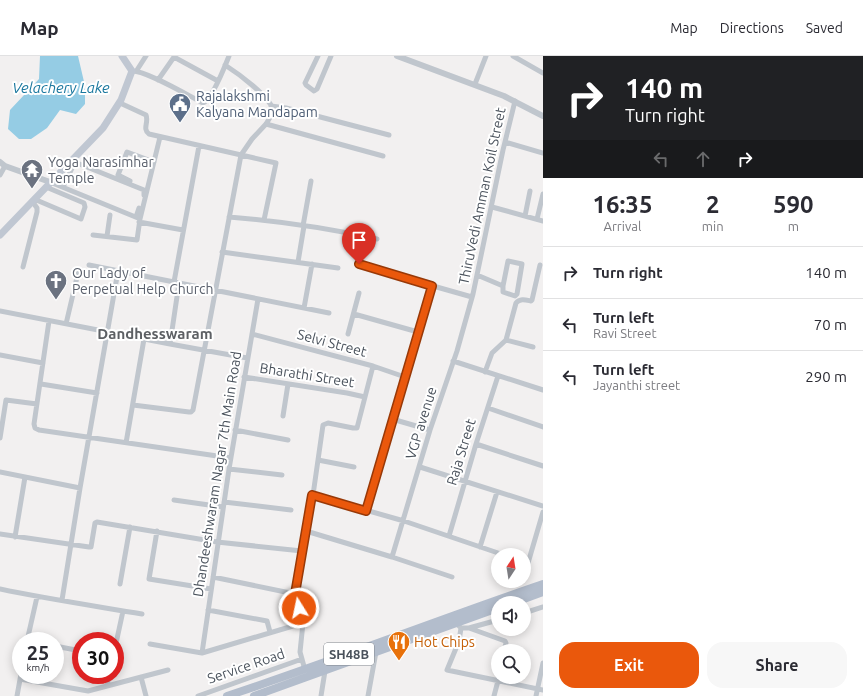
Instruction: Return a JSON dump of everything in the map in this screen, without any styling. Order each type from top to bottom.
[{"type":"main road","points":[[0,235],[103,128],[120,103],[134,71],[122,56]]},
{"type":"main road","name":"SH48B","points":[[227,696],[305,670],[470,609],[543,584]]},
{"type":"main road","points":[[531,596],[543,592]]},
{"type":"main road","points":[[470,609],[473,618]]},
{"type":"main road","name":"SH48B","points":[[254,696],[376,652],[459,625],[491,611]]},
{"type":"street","points":[[146,56],[134,71],[158,80],[203,103],[206,102],[218,81],[229,56]]},
{"type":"street","points":[[318,56],[305,83],[314,91],[317,89],[330,56]]},
{"type":"street","points":[[397,56],[475,84],[515,101],[543,116]]},
{"type":"street","points":[[475,84],[486,56]]},
{"type":"street","points":[[512,56],[543,73]]},
{"type":"street","points":[[158,80],[172,59],[176,57],[218,81]]},
{"type":"street","points":[[132,405],[191,412],[193,410],[241,155],[252,138],[266,124],[274,111],[250,84],[225,65]]},
{"type":"street","name":"ThiruVedi Amman Koil Street","points":[[472,297],[515,101]]},
{"type":"street","points":[[120,103],[148,117],[145,128],[149,134],[276,163],[264,220]]},
{"type":"street","points":[[271,106],[286,108],[389,135]]},
{"type":"street","points":[[266,124],[383,156]]},
{"type":"street","points":[[138,219],[160,137]]},
{"type":"street","points":[[505,142],[543,153]]},
{"type":"street","points":[[170,344],[176,283],[199,146]]},
{"type":"street","points":[[147,190],[119,176],[118,173],[127,152],[154,162]]},
{"type":"street","points":[[63,187],[74,164],[77,163],[145,192],[138,219],[137,240],[93,235]]},
{"type":"street","points":[[0,175],[3,164],[48,184],[84,204],[86,207],[81,219],[33,200]]},
{"type":"street","points":[[298,262],[311,181]]},
{"type":"street","points":[[48,184],[63,187],[138,219],[184,230]]},
{"type":"street","points":[[524,216],[530,191]]},
{"type":"street","points":[[537,219],[543,194]]},
{"type":"street","points":[[23,266],[37,208],[33,200]]},
{"type":"street","points":[[492,207],[543,221]]},
{"type":"street","points":[[107,236],[110,215]]},
{"type":"street","points":[[229,217],[264,220],[350,233],[377,239]]},
{"type":"street","points":[[222,252],[338,268]]},
{"type":"street","points":[[508,261],[522,264],[516,295],[503,292],[503,286],[508,261]]},
{"type":"street","points":[[304,308],[312,264]]},
{"type":"street","points":[[359,264],[472,297]]},
{"type":"street","points":[[89,265],[329,313]]},
{"type":"street","points":[[485,372],[492,353],[506,340],[516,303],[522,300],[532,300],[540,265]]},
{"type":"street","points":[[62,600],[118,271]]},
{"type":"street","points":[[66,324],[78,272]]},
{"type":"street","points":[[477,275],[503,286]]},
{"type":"street","points":[[366,511],[392,418],[432,286]]},
{"type":"street","points":[[348,334],[359,293]]},
{"type":"street","name":"VGP avenue","points":[[392,557],[472,297]]},
{"type":"street","name":"Dhandeeshwaram Nagar 7th Main Road","points":[[202,653],[230,458],[258,299]]},
{"type":"street","points":[[0,311],[144,340],[247,358]]},
{"type":"street","points":[[354,314],[418,332]]},
{"type":"street","points":[[49,321],[34,426],[37,430],[230,458]]},
{"type":"street","name":"Selvi Street","points":[[252,334],[373,366],[405,377]]},
{"type":"street","points":[[126,443],[144,340]]},
{"type":"street","points":[[506,340],[533,347]]},
{"type":"street","points":[[0,355],[43,363]]},
{"type":"street","points":[[453,361],[543,390]]},
{"type":"street","points":[[305,670],[300,652],[303,623],[295,594],[323,425],[325,423],[357,428],[373,366]]},
{"type":"street","name":"Raja Street","points":[[449,536],[498,376]]},
{"type":"street","name":"Bharathi Street","points":[[244,377],[365,397]]},
{"type":"street","points":[[40,384],[97,393]]},
{"type":"street","points":[[283,416],[288,384]]},
{"type":"street","points":[[0,438],[6,400],[37,404]]},
{"type":"street","points":[[488,408],[543,427]]},
{"type":"street","points":[[392,418],[430,430]]},
{"type":"street","points":[[235,430],[288,440]]},
{"type":"street","points":[[476,444],[543,466]]},
{"type":"street","points":[[318,460],[354,467]]},
{"type":"street","points":[[420,467],[543,506]]},
{"type":"street","points":[[229,469],[282,475]]},
{"type":"street","points":[[0,472],[80,488]]},
{"type":"street","points":[[15,537],[25,477]]},
{"type":"street","points":[[480,547],[497,492]]},
{"type":"street","points":[[312,495],[404,521],[491,551]]},
{"type":"street","points":[[174,500],[291,510]]},
{"type":"street","points":[[531,548],[543,512]]},
{"type":"street","points":[[0,534],[91,547],[95,523],[97,522],[217,542],[302,551]]},
{"type":"street","points":[[120,584],[130,527]]},
{"type":"street","points":[[157,531],[149,580],[211,589]]},
{"type":"street","points":[[306,531],[452,577]]},
{"type":"street","points":[[213,577],[295,594]]},
{"type":"street","points":[[0,589],[37,597],[142,614]]},
{"type":"street","points":[[31,632],[37,597]]},
{"type":"street","points":[[531,611],[543,607]]},
{"type":"street","points":[[208,610],[267,621],[270,632]]},
{"type":"street","points":[[118,632],[123,611]]},
{"type":"street","points":[[469,628],[491,622]]},
{"type":"street","points":[[150,644],[202,653],[303,623]]},
{"type":"street","points":[[491,678],[447,670],[459,641],[459,625],[505,641],[506,644]]},
{"type":"street","points":[[368,696],[376,652]]},
{"type":"street","name":"Service Road","points":[[198,696],[302,659]]},
{"type":"street","points":[[536,696],[540,689],[543,663]]},
{"type":"street","points":[[54,684],[86,691],[168,670]]},
{"type":"street","points":[[321,696],[325,671]]},
{"type":"street","points":[[141,677],[146,696]]},
{"type":"street","points":[[16,696],[19,684]]},
{"type":"street","points":[[494,696],[498,684]]},
{"type":"street","points":[[520,684],[540,689]]},
{"type":"water","name":"Velachery Lake","points":[[40,56],[78,56],[85,86],[85,104],[76,114],[60,110],[47,128],[31,139],[19,139],[8,129],[10,110],[39,79]]},
{"type":"place","name":"Rajalakshmi Kalyana Mandapam","points":[[180,124]]},
{"type":"place","name":"Yoga Narasimhar Temple","points":[[32,190]]},
{"type":"place","name":"Our Lady of Perpetual Help Church","points":[[56,300]]},
{"type":"place","name":"Hot Chips","points":[[399,662]]},
{"type":"district","name":"Dandhesswaram","points":[[155,333]]},
{"type":"route","points":[[299,608],[295,594],[312,495],[366,511],[392,418],[432,286],[359,264]]}]
